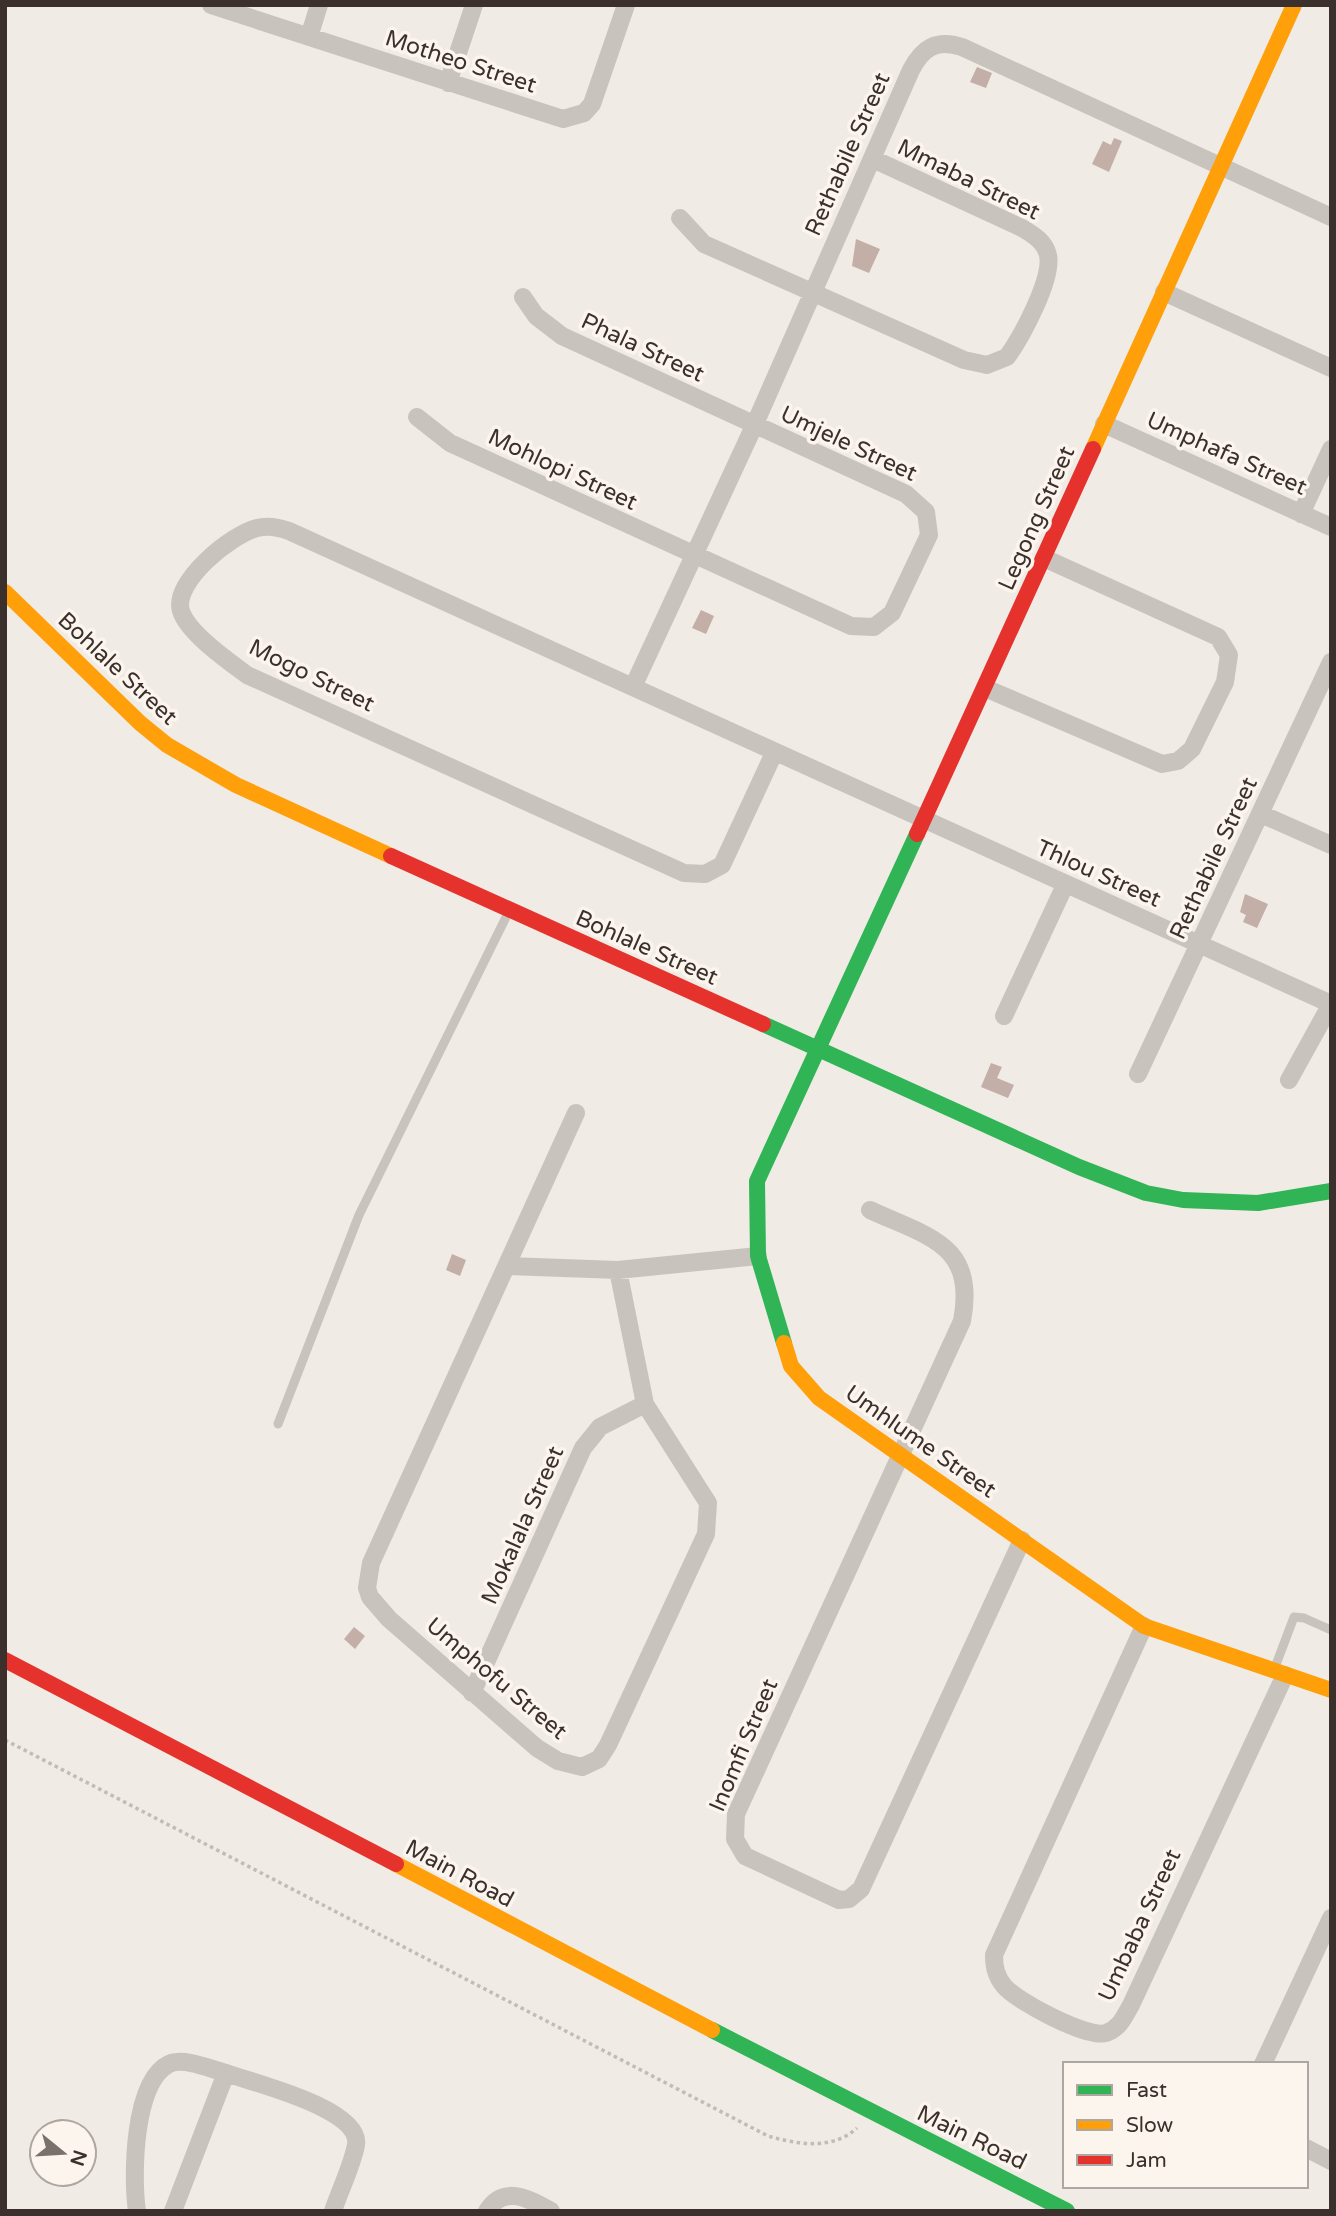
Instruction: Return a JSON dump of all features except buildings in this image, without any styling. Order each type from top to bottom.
[{"type":"street","name":"Motheo Street","points":[[211,5],[551,117],[575,118],[584,113],[599,91],[626,5]]},
{"type":"street","points":[[309,37],[319,5]]},
{"type":"street","points":[[448,83],[474,5]]},
{"type":"street","name":"Legong Street","points":[[817,1049],[1224,165],[1294,5]]},
{"type":"street","name":"Rethabile Street","points":[[633,687],[754,425],[916,61],[927,48],[942,43],[962,47],[1224,165],[1331,217]]},
{"type":"street","name":"Mmaba Street","points":[[811,293],[964,360],[988,365],[1007,357],[1014,347],[1046,278],[1048,255],[1034,235],[873,159]]},
{"type":"street","points":[[680,218],[704,244],[811,293]]},
{"type":"street","points":[[1164,292],[1331,368]]},
{"type":"street","name":"Phala Street","points":[[523,297],[536,316],[562,336],[754,425]]},
{"type":"street","name":"Mohlopi Street","points":[[417,417],[450,443],[693,556]]},
{"type":"street","name":"Umphafa Street","points":[[1104,424],[1331,527]]},
{"type":"street","name":"Umjele Street","points":[[693,556],[863,629],[884,623],[892,613],[925,544],[929,524],[926,512],[906,494],[754,425]]},
{"type":"street","points":[[1301,514],[1331,449]]},
{"type":"street","name":"Mogo Street","points":[[774,753],[722,865],[705,874],[684,873],[247,675],[192,628],[180,609],[180,597],[190,576],[238,536],[257,527],[272,526],[924,820]]},
{"type":"street","points":[[985,688],[1162,764],[1178,761],[1192,749],[1225,682],[1229,656],[1218,637],[1044,558]]},
{"type":"street","name":"Bohlale Street","points":[[5,592],[140,723],[200,766],[279,805],[817,1049],[1079,1167],[1146,1193],[1182,1200],[1258,1203],[1331,1191]]},
{"type":"street","name":"Rethabile Street","points":[[1138,1074],[1261,814],[1326,685],[1331,662]]},
{"type":"street","points":[[1261,814],[1331,845]]},
{"type":"street","name":"Thlou Street","points":[[924,820],[1331,1004]]},
{"type":"street","points":[[1004,1016],[1065,885]]},
{"type":"street","points":[[1289,1080],[1331,1004]]},
{"type":"street","name":"Umhlume Street","points":[[817,1049],[757,1181],[755,1195],[758,1256],[791,1366],[801,1381],[819,1398],[1144,1626],[1331,1690]]},
{"type":"street","name":"Umphofu Street","points":[[576,1114],[371,1563],[366,1580],[376,1605],[472,1693],[537,1748],[558,1761],[583,1768],[591,1765],[608,1745],[706,1534],[709,1512],[703,1493],[645,1404],[618,1270]]},
{"type":"street","points":[[870,1210],[928,1237],[952,1254],[959,1264],[967,1295],[962,1321],[900,1454]]},
{"type":"street","points":[[507,1266],[618,1270],[758,1256]]},
{"type":"street","name":"Mokalala Street","points":[[472,1693],[583,1448],[600,1427],[645,1404]]},
{"type":"street","name":"Inomfi Street","points":[[900,1454],[736,1814],[735,1839],[745,1856],[839,1900],[849,1899],[861,1889],[1022,1540]]},
{"type":"street","name":"Umbaba Street","points":[[1144,1626],[994,1955],[997,1975],[1010,1992],[1020,2000],[1088,2032],[1104,2034],[1114,2029],[1125,2015],[1279,1673]]},
{"type":"street","name":"Main Road","points":[[5,1660],[895,2125],[1067,2211]]},
{"type":"street","points":[[1265,2062],[1331,1918]]},
{"type":"street","points":[[137,2211],[133,2155],[155,2077],[166,2066],[180,2062],[226,2073],[331,2110],[352,2126],[356,2143],[333,2211]]},
{"type":"street","points":[[173,2211],[226,2073]]},
{"type":"street","name":"Main Road","points":[[895,2125],[1015,2204]]},
{"type":"street","points":[[1308,2149],[1331,2161]]},
{"type":"street","points":[[486,2211],[499,2198],[521,2195],[551,2211]]},
{"type":"lane","points":[[278,1424],[359,1215],[510,910]]},
{"type":"lane","points":[[1279,1673],[1294,1617],[1304,1618],[1331,1630]]},
{"type":"path","points":[[5,1740],[768,2136],[799,2145],[833,2141],[850,2134],[872,2113]]},
{"type":"traffic: fast","points":[[784,1343],[758,1256],[757,1181],[917,834]]},
{"type":"traffic: fast","points":[[763,1024],[1079,1167],[1146,1193],[1183,1200],[1258,1203],[1331,1191]]},
{"type":"traffic: fast","points":[[712,2030],[1067,2211]]},
{"type":"traffic: slow","points":[[1093,449],[1294,5]]},
{"type":"traffic: slow","points":[[5,592],[140,723],[167,745],[236,785],[391,856]]},
{"type":"traffic: slow","points":[[784,1343],[791,1366],[819,1398],[1144,1626],[1331,1690]]},
{"type":"traffic: slow","points":[[396,1864],[712,2030]]},
{"type":"traffic: jam","points":[[917,834],[1093,449]]},
{"type":"traffic: jam","points":[[391,856],[763,1024]]},
{"type":"traffic: jam","points":[[5,1660],[396,1864]]}]
